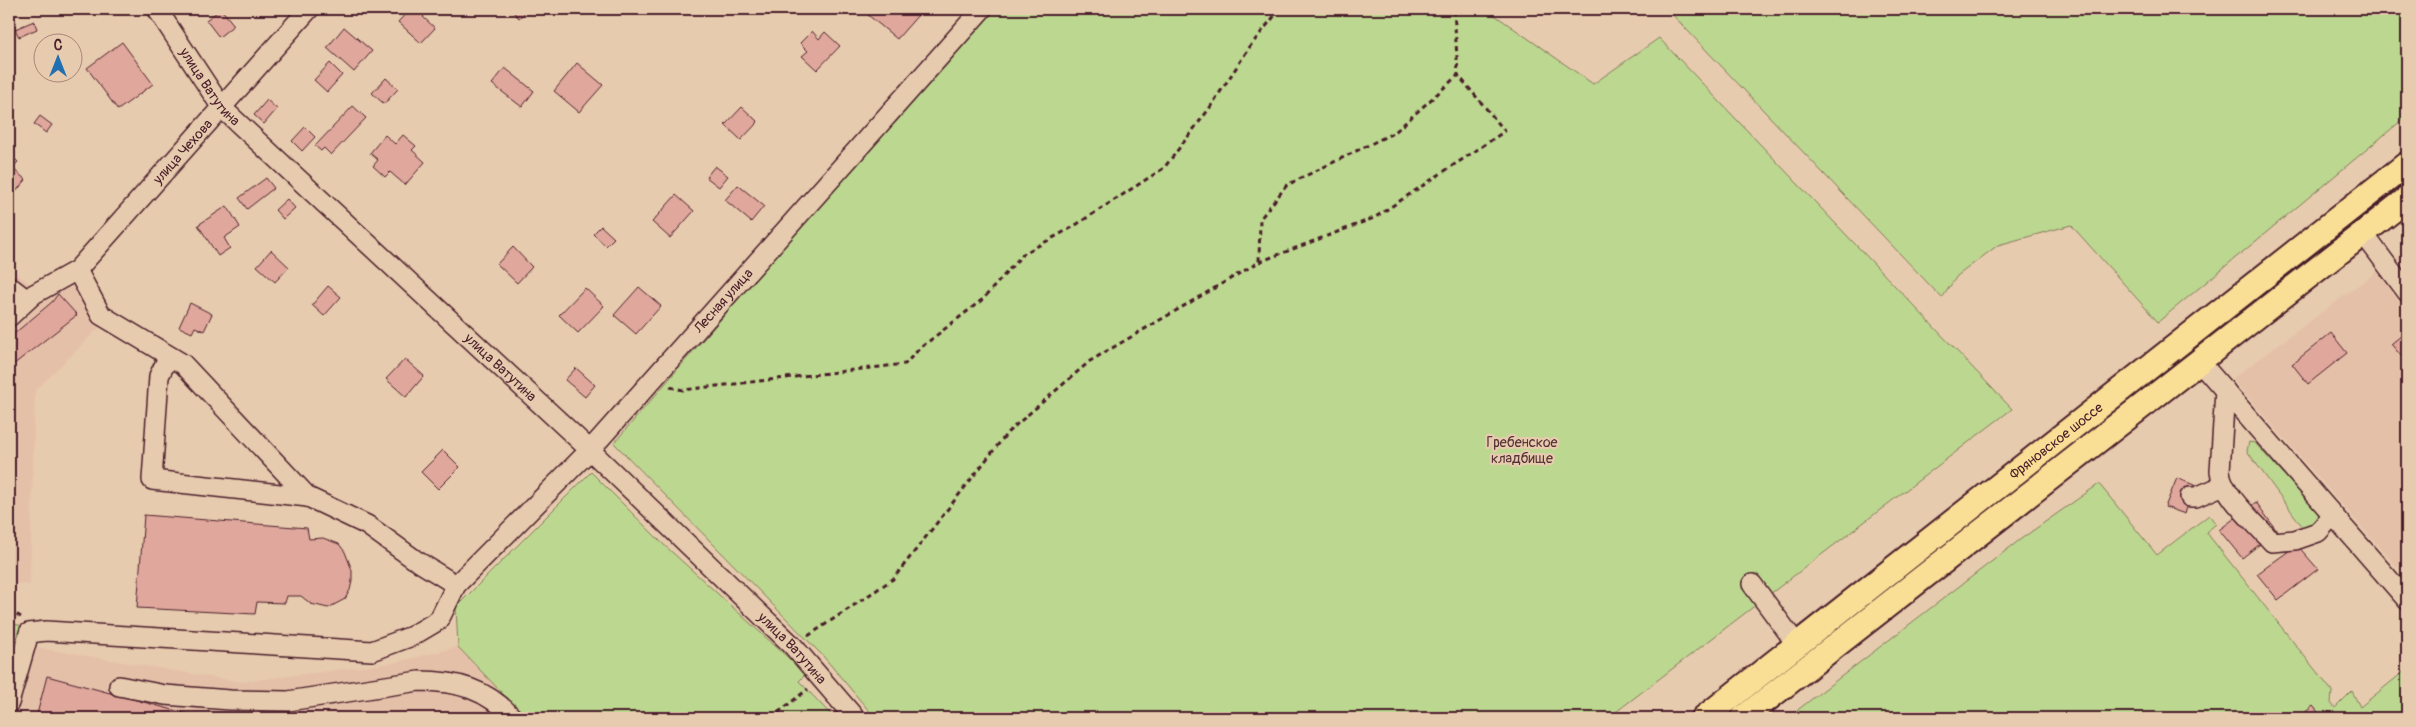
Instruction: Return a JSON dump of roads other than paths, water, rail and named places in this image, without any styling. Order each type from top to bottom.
[{"type":"main road","name":"Фряновское шоссе","points":[[1704,718],[2407,164]]},
{"type":"main road","name":"Фряновское шоссе","points":[[1743,718],[2407,199]]},
{"type":"street","name":"улица Ватутина","points":[[157,9],[222,108],[590,450],[793,646],[855,718]]},
{"type":"street","name":"улица Чехова","points":[[9,317],[27,300],[76,270],[309,9]]},
{"type":"street","name":"Лесная улица","points":[[9,703],[29,633],[46,631],[372,650],[412,636],[439,620],[456,586],[590,450],[982,9]]},
{"type":"street","points":[[2363,234],[2407,292]]},
{"type":"street","points":[[76,270],[101,315],[183,364],[308,497]]},
{"type":"street","points":[[9,286],[27,300]]},
{"type":"street","points":[[169,356],[159,376],[152,480],[308,497],[367,525],[456,586]]},
{"type":"street","points":[[2200,362],[2407,600]]},
{"type":"street","points":[[2225,390],[2220,470],[2229,492],[2272,542],[2295,540],[2318,532],[2333,515]]},
{"type":"street","points":[[2190,497],[2229,492]]},
{"type":"street","points":[[1752,584],[1797,645]]},
{"type":"street","points":[[120,686],[165,695],[230,700],[288,701],[419,681],[440,681],[460,684],[499,703],[513,718]]},
{"type":"park label","name":"Гребенское кладбище","points":[[1522,450]]}]
